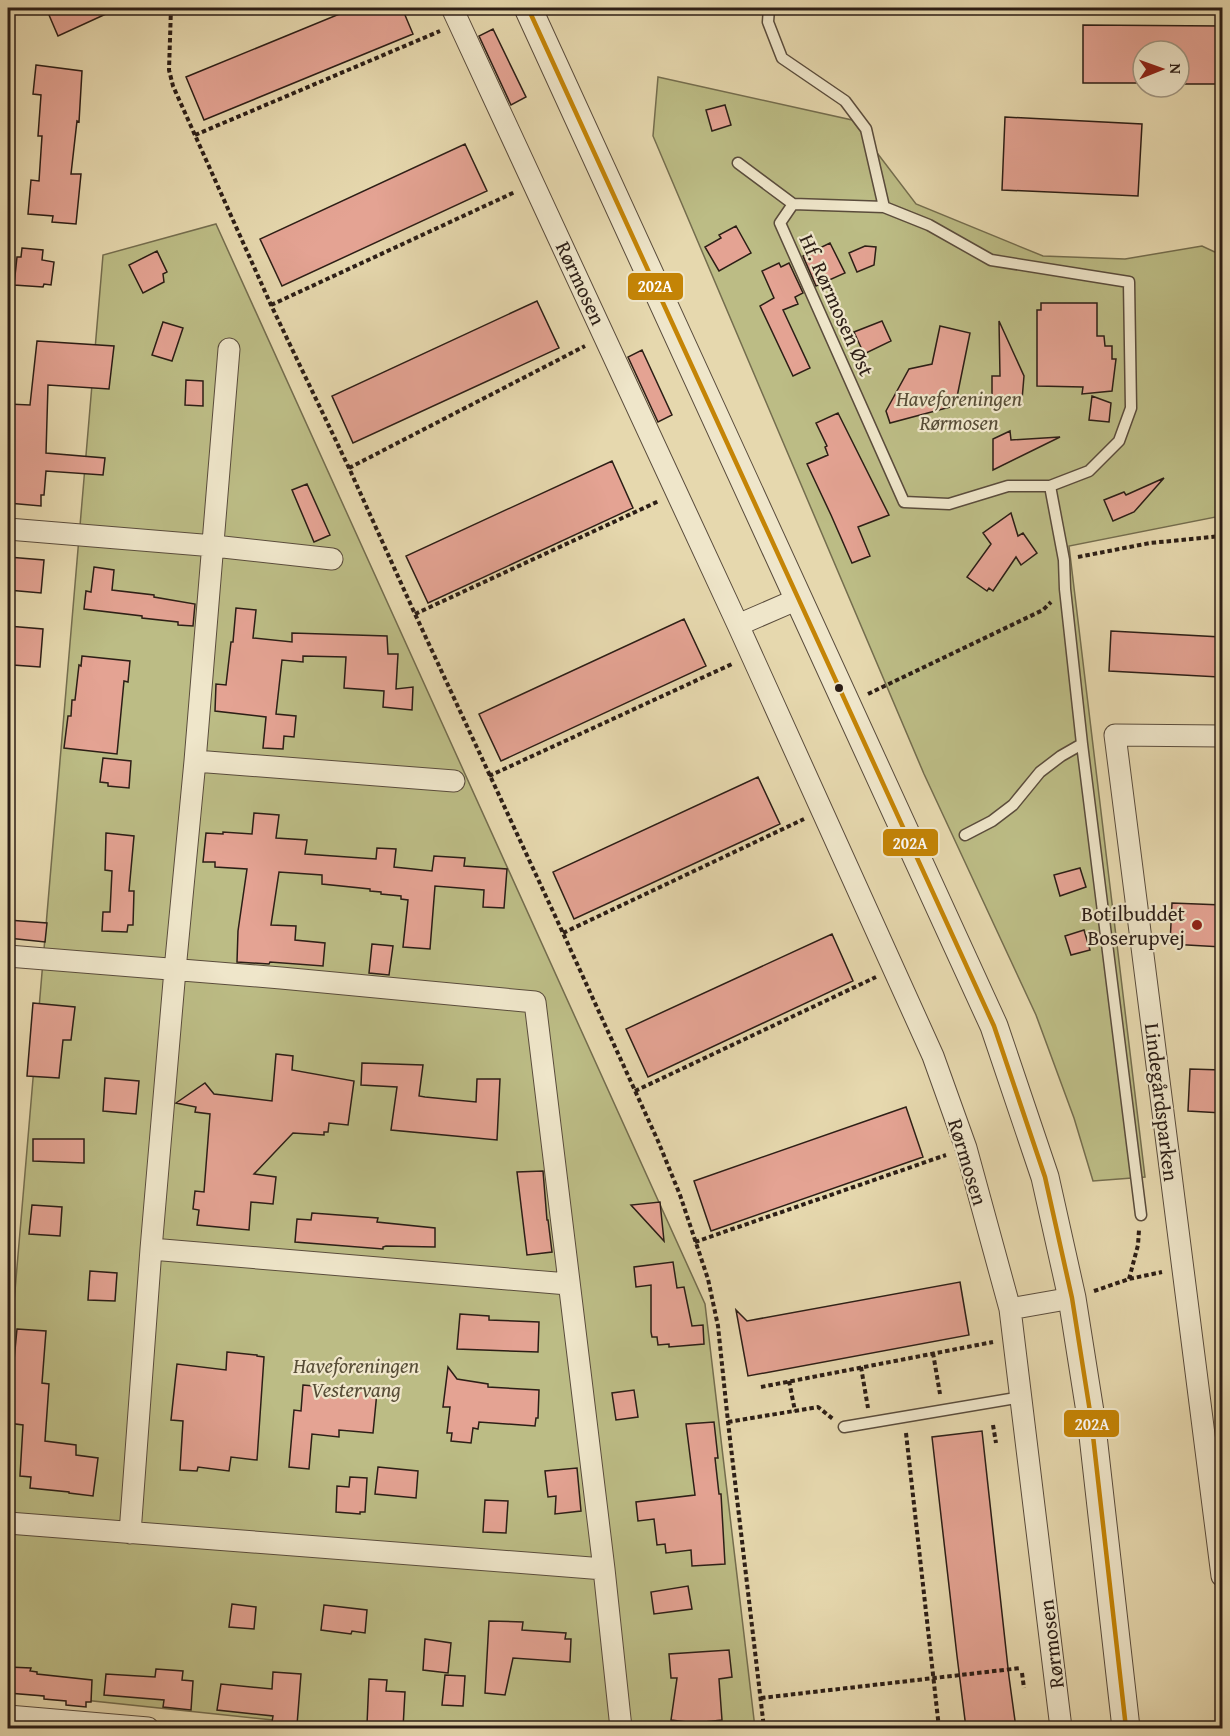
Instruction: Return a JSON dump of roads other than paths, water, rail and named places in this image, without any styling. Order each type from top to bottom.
[{"type":"street","points":[[528,8],[994,1026],[1045,1177],[1072,1298],[1091,1419],[1126,1728]]},
{"type":"street","name":"Rørmosen","points":[[455,15],[677,492],[894,968],[933,1056],[966,1148],[1010,1309],[1061,1728]]},
{"type":"street","points":[[130,1533],[151,1249],[214,546],[229,349]]},
{"type":"street","points":[[8,529],[214,546],[332,559]]},
{"type":"street","points":[[738,625],[798,598]]},
{"type":"street","name":"Lindegårdsparken","points":[[1222,736],[1115,735],[1222,1576]]},
{"type":"street","points":[[195,761],[454,782]]},
{"type":"street","points":[[8,956],[281,978],[535,1002],[604,1569],[621,1728]]},
{"type":"street","points":[[151,1249],[568,1284]]},
{"type":"street","points":[[1010,1309],[1072,1298]]},
{"type":"street","points":[[8,1522],[604,1569]]},
{"type":"street","points":[[8,1716],[78,1725],[148,1728]]},
{"type":"lane","points":[[769,8],[768,22],[782,58],[845,101],[866,129],[884,207]]},
{"type":"lane","points":[[738,162],[793,204]]},
{"type":"lane","name":"Hf. Rørmosen Øst","points":[[793,204],[884,207],[929,225],[991,260],[1129,282],[1131,408],[1119,441],[1089,471],[1050,486],[1008,486],[949,504],[904,502],[780,223],[793,204]]},
{"type":"lane","points":[[1050,486],[1064,560],[1065,589],[1082,744],[1141,1215]]},
{"type":"lane","points":[[965,835],[992,821],[1012,806],[1040,772],[1060,756],[1082,744]]},
{"type":"lane","points":[[844,1427],[1022,1398]]},
{"type":"place","name":"Botilbuddet Boserupvej","points":[[1197,925]]},
{"type":"park label","name":"Haveforeningen Rørmosen","points":[[959,410]]},
{"type":"park label","name":"Haveforeningen Vestervang","points":[[356,1377]]}]
